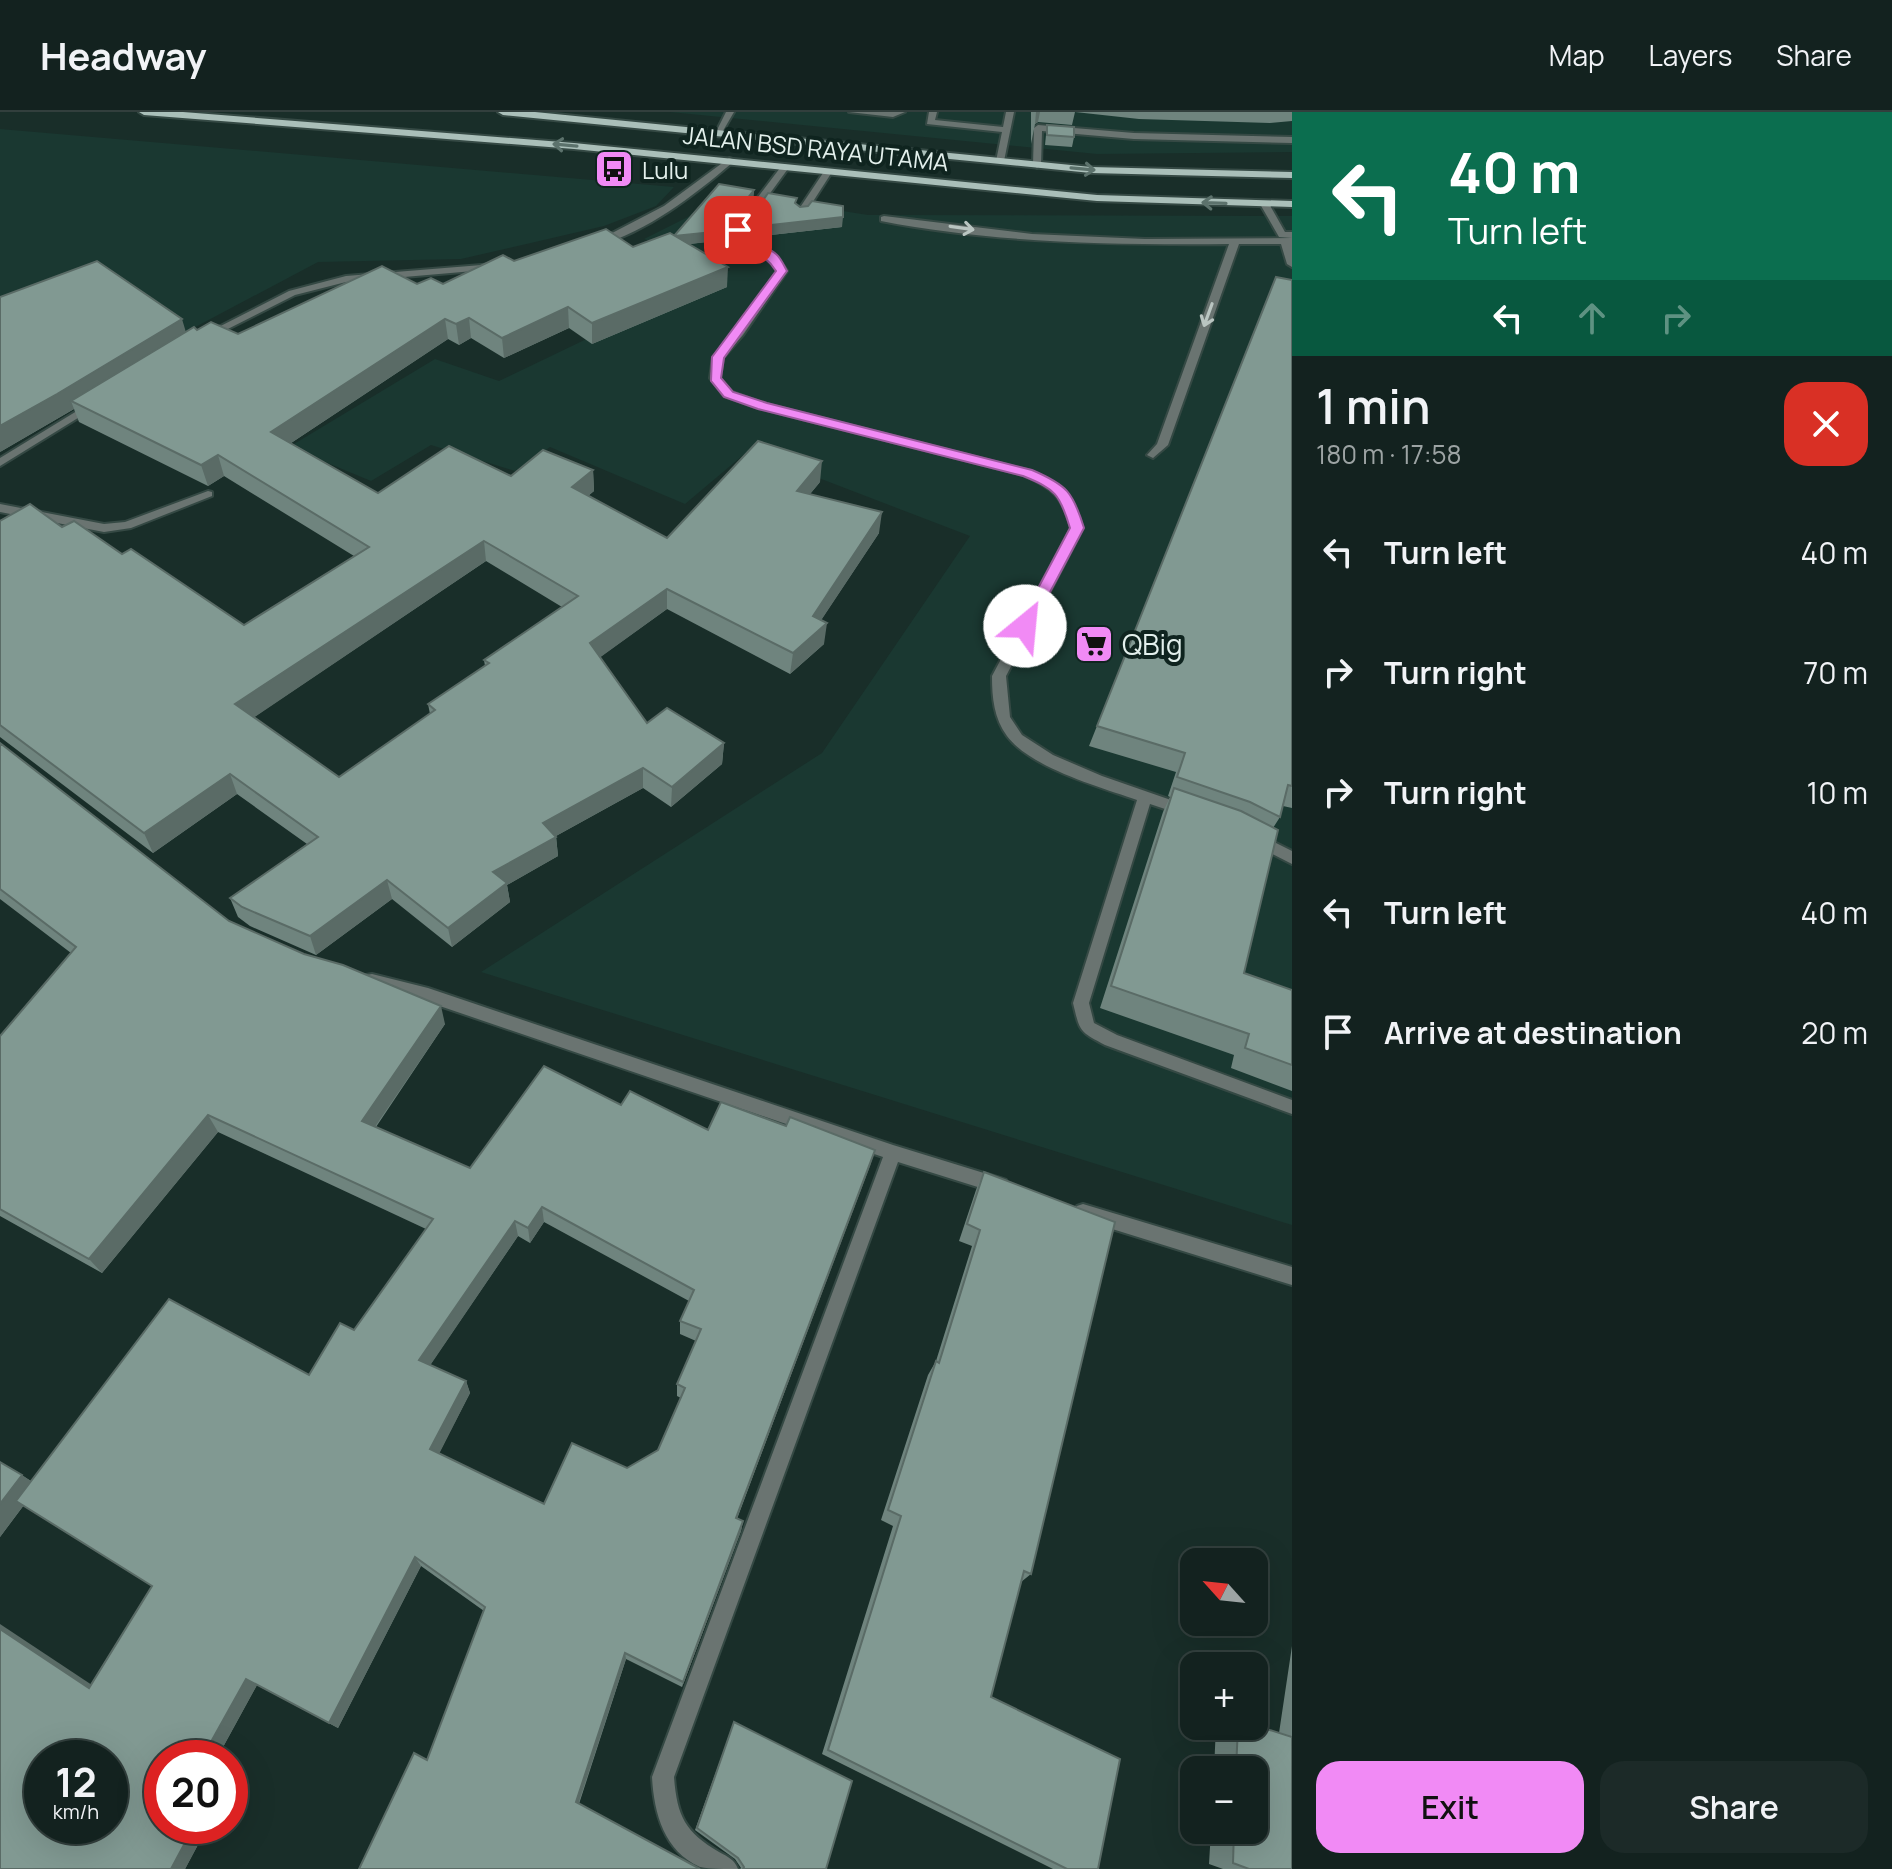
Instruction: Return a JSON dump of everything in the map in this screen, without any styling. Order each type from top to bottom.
[{"type":"main road","name":"JALAN BSD RAYA UTAMA","points":[[144,112],[786,166],[1097,198],[1292,204]]},
{"type":"main road","name":"JALAN BSD RAYA UTAMA","points":[[503,112],[1037,165],[1155,174],[1292,175]]},
{"type":"street","points":[[717,134],[730,112]]},
{"type":"street","points":[[853,112],[893,115],[901,112]]},
{"type":"street","points":[[933,112],[930,122],[1007,130]]},
{"type":"street","points":[[1000,161],[1010,112]]},
{"type":"street","points":[[1037,165],[1038,128],[1134,136],[1292,140]]},
{"type":"street","points":[[587,248],[636,229],[684,200],[729,161]]},
{"type":"street","points":[[786,166],[738,230],[738,236],[745,244],[772,255],[782,271],[739,333],[718,357],[715,378],[728,394],[762,406],[1027,473],[1053,484],[1068,499],[1077,528],[999,676],[998,697],[1002,714],[1017,739],[1044,756],[1204,817]]},
{"type":"street","points":[[802,212],[828,172]]},
{"type":"street","points":[[1265,204],[1282,235],[1290,239]]},
{"type":"street","points":[[884,219],[1032,237],[1145,242],[1290,239]]},
{"type":"street","points":[[1290,239],[1292,264]]},
{"type":"street","points":[[1153,455],[1162,445],[1235,242]]},
{"type":"street","points":[[192,345],[246,315],[305,289],[346,279],[506,266]]},
{"type":"street","points":[[0,463],[102,400]]},
{"type":"street","points":[[0,508],[104,528],[127,525],[208,494]]},
{"type":"street","points":[[1145,797],[1081,1003],[1087,1027],[1151,1055],[1292,1107]]},
{"type":"street","points":[[1245,834],[1292,858]]},
{"type":"street","points":[[359,976],[428,995],[893,1153],[1011,1189]]},
{"type":"street","points":[[726,1869],[688,1847],[671,1827],[664,1803],[663,1777],[893,1153]]},
{"type":"street","points":[[1070,1208],[1292,1276]]},
{"type":"shaded area","points":[[670,112],[1292,112],[1292,152],[1097,154]]},
{"type":"shaded area","points":[[0,129],[674,187],[656,206],[604,226],[461,259],[318,262],[169,341],[0,321]]},
{"type":"shaded area","name":"QBig","points":[[717,191],[868,215],[1292,216],[1292,1225],[481,972],[822,753],[970,536],[748,451],[685,504],[550,447],[515,471],[431,445],[371,481],[289,447],[435,359],[499,381],[730,270],[644,239],[688,217]]},
{"type":"building","points":[[1047,125],[1074,127],[1074,137],[1047,135]]},
{"type":"building","points":[[719,184],[754,190],[731,219],[733,230],[674,236]]},
{"type":"building","points":[[768,193],[797,198],[795,203],[800,207],[808,206],[812,201],[843,206],[843,217],[752,227],[747,224]]},
{"type":"building","points":[[606,229],[633,247],[670,233],[728,267],[592,323],[568,307],[502,338],[469,318],[456,324],[445,319],[271,432],[378,493],[449,446],[511,476],[543,450],[593,470],[572,487],[667,538],[758,441],[822,461],[797,491],[882,512],[813,616],[827,623],[793,653],[667,589],[590,643],[647,723],[667,708],[724,743],[672,787],[643,768],[543,823],[556,837],[493,872],[507,883],[448,928],[387,880],[310,936],[242,907],[230,898],[318,837],[230,774],[144,833],[0,725],[0,521],[30,504],[62,527],[74,521],[122,554],[131,549],[244,625],[369,547],[218,455],[201,465],[71,401],[194,327],[197,330],[211,322],[238,334],[382,266],[417,284],[431,278],[443,284],[503,255],[514,261]],"holes":[[[484,541],[578,596],[484,660],[489,663],[428,704],[435,710],[339,777],[235,704]]]},
{"type":"building","points":[[97,261],[182,319],[0,426],[0,297]]},
{"type":"building","points":[[1276,277],[1292,280],[1292,786],[1288,785],[1280,817],[1250,802],[1177,777],[1185,753],[1097,726]]},
{"type":"building","points":[[0,743],[229,921],[304,954],[343,965],[441,1006],[362,1121],[470,1168],[544,1066],[621,1105],[630,1091],[708,1130],[721,1102],[786,1126],[790,1117],[875,1150],[736,1518],[743,1521],[683,1682],[625,1653],[576,1802],[700,1869],[359,1869],[414,1753],[427,1760],[485,1607],[415,1557],[329,1723],[246,1679],[212,1740],[144,1740],[144,1844],[184,1844],[171,1869],[0,1869],[0,1629],[89,1688],[152,1586],[16,1501],[169,1299],[309,1375],[340,1323],[354,1330],[433,1219],[208,1115],[89,1259],[0,1209],[0,1036],[76,947],[0,889]],"holes":[[[542,1207],[694,1290],[680,1321],[701,1329],[677,1384],[685,1388],[658,1450],[627,1468],[572,1443],[544,1504],[430,1449],[466,1381],[419,1360],[515,1221],[528,1228]]]},
{"type":"building","points":[[1174,788],[1241,811],[1278,830],[1244,973],[1292,990],[1292,1065],[1245,1048],[1249,1034],[1111,986]]},
{"type":"building","points":[[984,1172],[1115,1222],[1031,1574],[1024,1571],[991,1697],[1120,1759],[1098,1869],[1067,1869],[828,1750],[901,1516],[888,1510],[936,1361],[939,1363],[980,1230],[967,1224]]},
{"type":"building","points":[[0,1462],[22,1475],[0,1504]]},
{"type":"building","points":[[734,1722],[852,1781],[826,1869],[743,1869],[738,1858],[697,1828]]},
{"type":"building","points":[[1268,1729],[1292,1737],[1292,1869],[1249,1869],[1233,1863],[1234,1844],[1268,1844],[1268,1756],[1237,1756],[1237,1740],[1268,1740]]},
{"type":"place","name":"Lulu","points":[[614,169]]},
{"type":"place","name":"QBig","points":[[1094,644]]},
{"type":"route","points":[[738,230],[738,236],[745,244],[772,255],[782,271],[739,333],[718,357],[715,378],[728,394],[762,406],[1027,473],[1053,484],[1068,499],[1077,528],[1025,626]]}]
